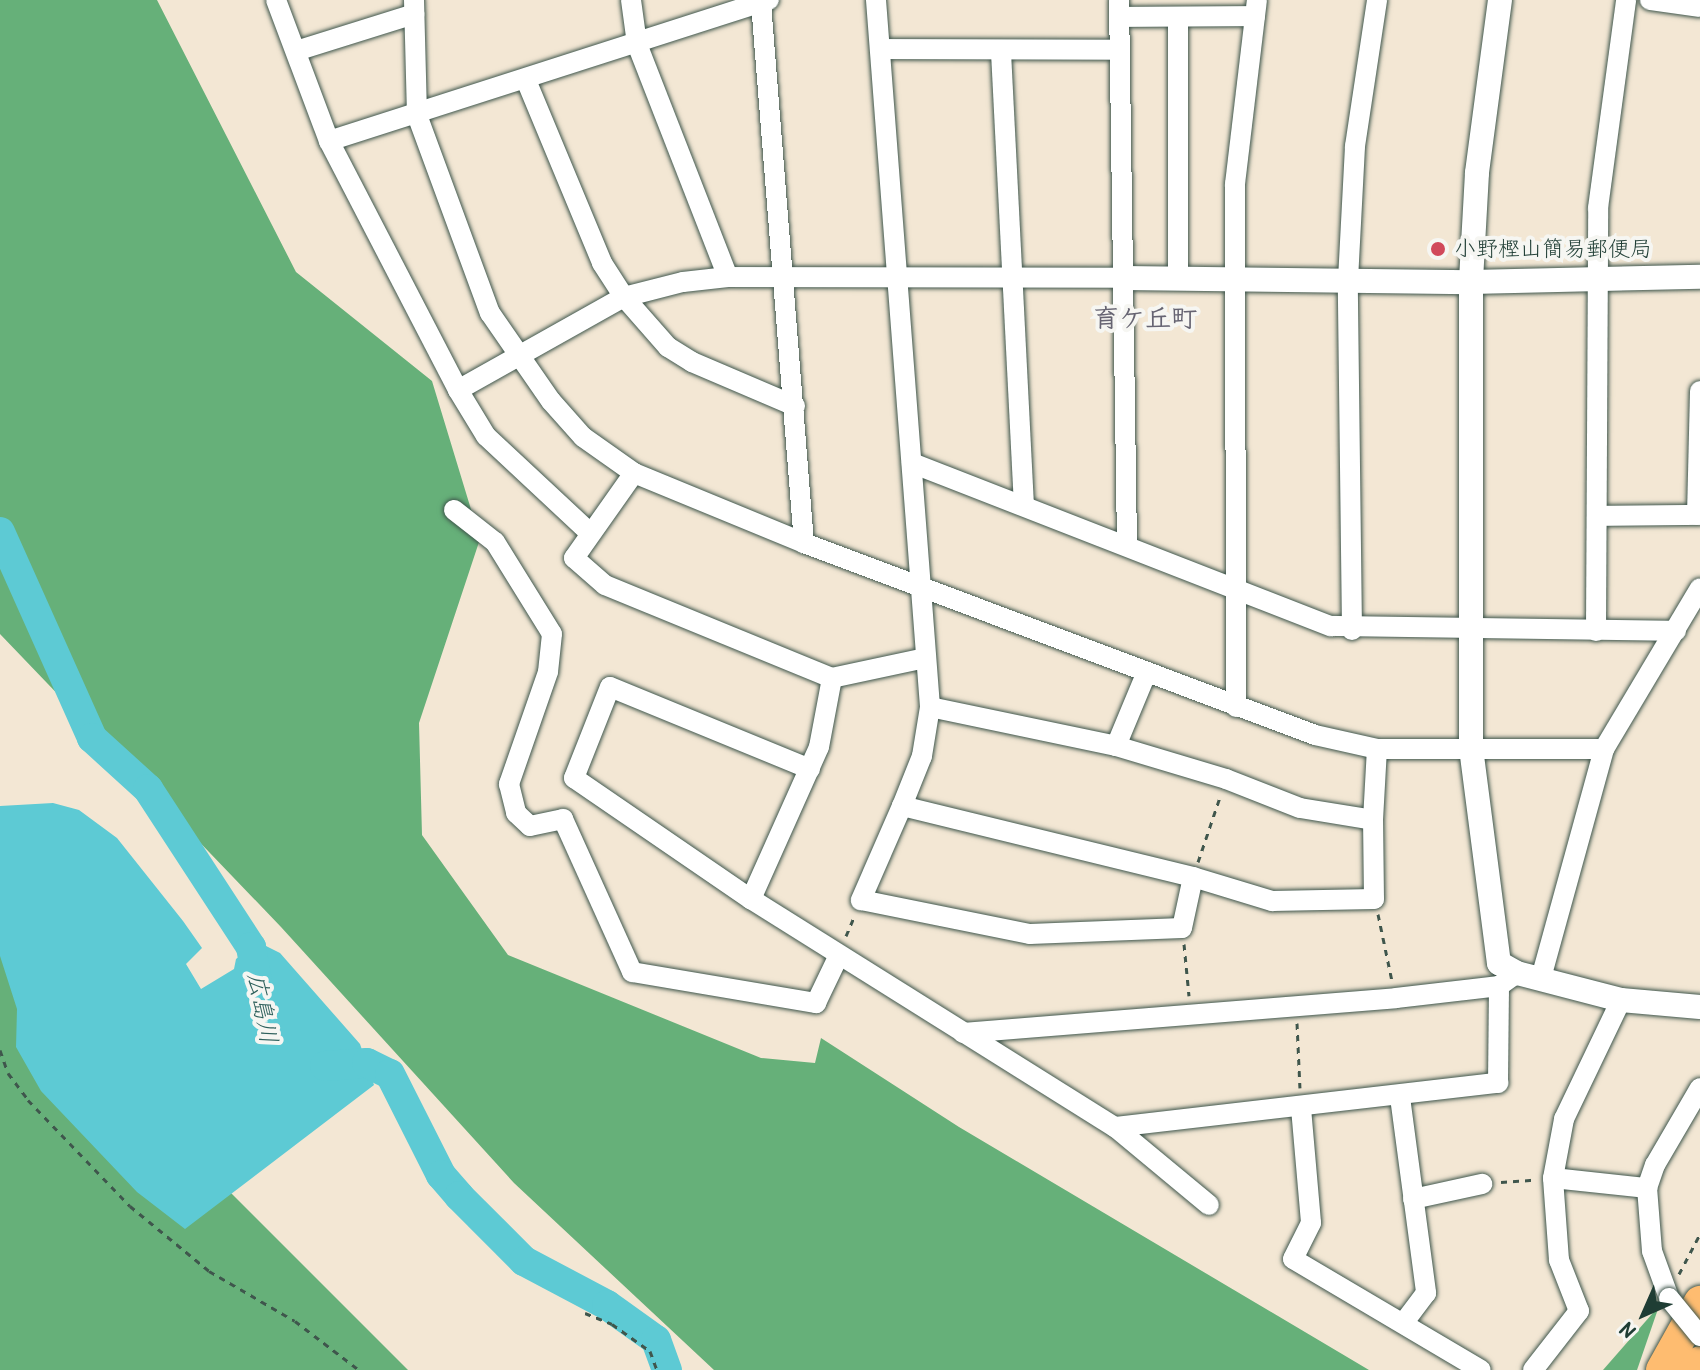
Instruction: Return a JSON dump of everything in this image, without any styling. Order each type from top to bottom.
[{"type":"highway","points":[[1662,1370],[1679,1298]]},
{"type":"highway","points":[[1695,1370],[1700,1362]]},
{"type":"street","points":[[276,0],[329,141],[458,390],[486,436],[590,533]]},
{"type":"street","points":[[631,0],[637,44],[728,277]]},
{"type":"street","points":[[876,0],[930,707],[922,756],[861,900],[1030,934],[1182,928],[1193,877]]},
{"type":"street","points":[[1352,630],[1348,280],[1355,146],[1377,0]]},
{"type":"street","points":[[1115,1127],[1400,1097],[1498,1083],[1508,979],[1499,963],[1471,748],[1471,282],[1477,173],[1500,0]]},
{"type":"street","points":[[1596,631],[1598,208],[1626,0]]},
{"type":"street","points":[[1650,0],[1700,7]]},
{"type":"street","points":[[329,141],[765,1],[804,543]]},
{"type":"street","points":[[296,51],[414,7],[417,115],[490,313],[517,355],[583,437],[634,473],[804,543],[1315,735],[1377,749],[1604,749]]},
{"type":"street","points":[[1127,545],[1119,8],[1178,19],[1256,8],[1235,184],[1236,707]]},
{"type":"street","points":[[1178,19],[1178,278]]},
{"type":"street","points":[[880,49],[1001,52],[1118,50]]},
{"type":"street","points":[[1001,52],[1024,505]]},
{"type":"street","points":[[526,80],[602,263],[624,297],[668,347],[692,362],[795,406]]},
{"type":"street","points":[[458,390],[624,297],[728,277],[1471,282],[1700,277]]},
{"type":"street","points":[[1597,516],[1698,515],[1700,391]]},
{"type":"street","points":[[912,463],[1352,630],[1676,631]]},
{"type":"street","points":[[634,473],[574,558],[605,585],[832,678],[925,658]]},
{"type":"street","points":[[454,510],[495,542],[552,634],[548,672],[509,784],[516,813],[530,826],[563,819],[632,972],[816,1003],[839,955]]},
{"type":"street","points":[[1541,978],[1604,749],[1700,588]]},
{"type":"street","points":[[1116,746],[1146,674]]},
{"type":"street","points":[[751,899],[810,769],[832,678]]},
{"type":"street","points":[[810,769],[610,687],[574,778],[751,899],[1115,1127],[1209,1205]]},
{"type":"street","points":[[930,707],[1116,746],[1226,779],[1300,808],[1373,820]]},
{"type":"street","points":[[902,806],[1193,877],[1272,901],[1374,899],[1373,820],[1377,749]]},
{"type":"street","points":[[963,1033],[1396,998],[1508,979],[1541,978],[1621,1000],[1700,1007]]},
{"type":"street","points":[[1533,1370],[1579,1311],[1559,1260],[1553,1178],[1564,1119],[1621,1000]]},
{"type":"street","points":[[1700,1088],[1655,1165],[1647,1188],[1652,1251],[1700,1336]]},
{"type":"street","points":[[1400,1097],[1426,1293],[1404,1322]]},
{"type":"street","points":[[1301,1108],[1311,1223],[1293,1259],[1481,1370]]},
{"type":"street","points":[[1553,1178],[1647,1188]]},
{"type":"street","points":[[1413,1199],[1482,1184]]},
{"type":"path","points":[[1193,877],[1226,779]]},
{"type":"path","points":[[1374,899],[1396,998]]},
{"type":"path","points":[[839,955],[861,900]]},
{"type":"path","points":[[1182,928],[1190,1014]]},
{"type":"path","points":[[1296,1006],[1301,1108]]},
{"type":"path","points":[[0,1050],[8,1073],[28,1100],[130,1206],[209,1271],[295,1321],[359,1370]]},
{"type":"path","points":[[1482,1184],[1553,1178]]},
{"type":"path","points":[[1679,1298],[1700,1234]]},
{"type":"path","points":[[585,1313],[612,1324],[650,1351],[657,1370]]},
{"type":"green space","points":[[0,0],[157,0],[296,272],[432,381],[480,539],[419,723],[422,835],[508,955],[761,1058],[815,1063],[821,1038],[959,1127],[1369,1370],[714,1370],[514,1183],[281,927],[0,634]]},
{"type":"green space","points":[[0,950],[211,1173],[408,1370],[0,1370]]},
{"type":"green space","points":[[1659,1306],[1637,1370],[1603,1370]]},
{"type":"water","points":[[53,803],[79,810],[117,838],[202,948],[186,964],[201,989],[234,969],[236,959],[258,942],[280,953],[360,1044],[374,1085],[185,1229],[137,1192],[41,1091],[16,1047],[17,1009],[0,956],[0,806]]},
{"type":"waterway","name":"広島川","points":[[0,532],[92,738],[148,789],[251,947],[258,986]]},
{"type":"waterway","name":"広島川","points":[[325,1066],[367,1063],[390,1074],[441,1175],[459,1196],[524,1261],[607,1305],[656,1340],[667,1370]]},
{"type":"place","name":"小野樫山簡易郵便局","points":[[1438,249]]},
{"type":"district","name":"育ケ丘町","points":[[1145,318]]}]
